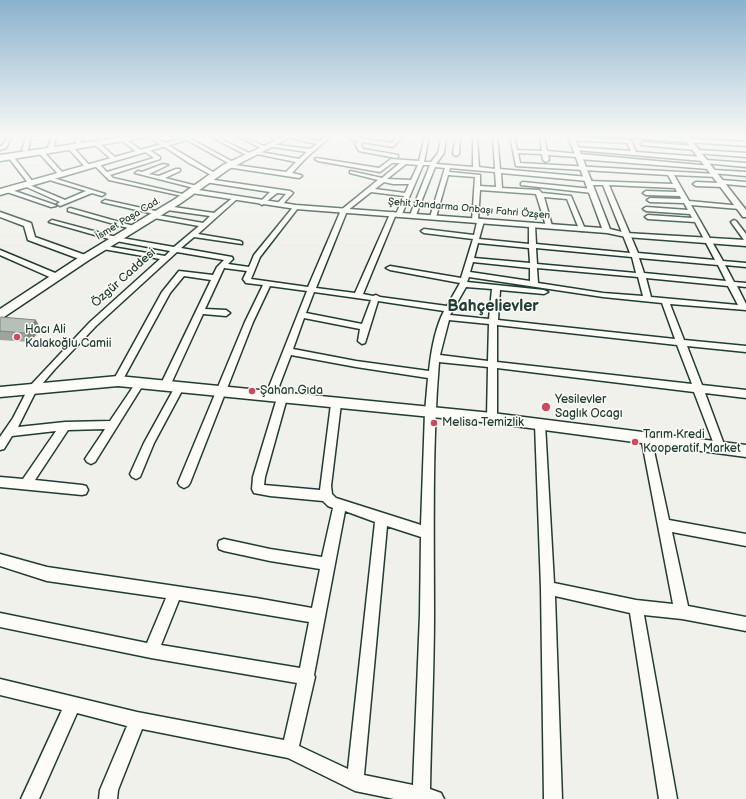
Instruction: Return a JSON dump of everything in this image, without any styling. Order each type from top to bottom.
[{"type":"main road","name":"İsmet Paşa Cad.","points":[[0,314],[85,258],[167,208],[218,173]]},
{"type":"main road","points":[[3,191],[61,174]]},
{"type":"main road","points":[[0,392],[87,382],[118,381],[336,404],[492,418],[746,451]]},
{"type":"street","points":[[21,173],[28,184],[38,191],[63,203],[92,191]]},
{"type":"street","points":[[142,173],[159,178],[192,191]]},
{"type":"street","points":[[159,178],[170,173]]},
{"type":"street","points":[[293,173],[299,176]]},
{"type":"street","points":[[357,173],[382,180],[412,182]]},
{"type":"street","points":[[326,496],[270,492],[258,488],[259,477],[288,351],[344,210],[390,173]]},
{"type":"street","points":[[358,296],[416,173]]},
{"type":"street","points":[[413,215],[430,173]]},
{"type":"street","points":[[498,173],[499,189]]},
{"type":"street","points":[[519,173],[605,184],[677,186]]},
{"type":"street","points":[[586,173],[607,231]]},
{"type":"street","points":[[660,173],[674,173]]},
{"type":"street","points":[[714,173],[746,215]]},
{"type":"street","points":[[106,174],[111,179],[192,191]]},
{"type":"street","points":[[0,687],[137,720],[290,750],[355,782],[428,798],[427,533],[430,412],[435,358],[448,313],[464,280],[476,238],[478,221],[478,176],[446,174],[433,217]]},
{"type":"street","points":[[670,174],[709,241],[745,308]]},
{"type":"street","points":[[48,178],[102,194]]},
{"type":"street","points":[[207,181],[290,193],[280,205]]},
{"type":"street","points":[[523,184],[592,191]]},
{"type":"street","points":[[605,184],[635,255],[648,299]]},
{"type":"street","points":[[696,184],[746,184]]},
{"type":"street","points":[[478,188],[539,192],[549,226]]},
{"type":"street","points":[[369,190],[407,194]]},
{"type":"street","points":[[3,191],[24,196],[53,206]]},
{"type":"street","points":[[24,196],[38,191]]},
{"type":"street","name":"Şehit Jandarma Onbaşı Fahri Özşen","points":[[192,191],[262,203],[296,207],[549,226],[607,231],[626,235],[746,243]]},
{"type":"street","points":[[262,203],[275,191]]},
{"type":"street","points":[[646,193],[682,194]]},
{"type":"street","points":[[540,195],[569,196],[582,229]]},
{"type":"street","name":"Özgür Caddesi","points":[[0,446],[32,389],[93,324],[235,198]]},
{"type":"street","points":[[650,200],[740,207]]},
{"type":"street","points":[[106,202],[156,215],[204,225]]},
{"type":"street","points":[[402,205],[416,207]]},
{"type":"street","points":[[296,207],[257,257],[247,279],[249,281],[358,296],[376,297],[493,322],[746,349]]},
{"type":"street","points":[[167,208],[215,215]]},
{"type":"street","points":[[70,210],[135,228]]},
{"type":"street","points":[[646,210],[692,212]]},
{"type":"street","points":[[0,214],[28,225],[30,238],[85,258]]},
{"type":"street","points":[[648,217],[697,220]]},
{"type":"street","points":[[52,222],[116,239],[229,258],[222,266],[200,311],[172,387],[136,474]]},
{"type":"street","points":[[734,222],[746,239]]},
{"type":"street","points":[[532,225],[534,284]]},
{"type":"street","points":[[424,231],[533,246],[746,265]]},
{"type":"street","points":[[191,236],[240,243]]},
{"type":"street","points":[[103,247],[166,258]]},
{"type":"street","points":[[0,252],[57,277]]},
{"type":"street","points":[[470,260],[746,285]]},
{"type":"street","points":[[222,266],[251,269]]},
{"type":"street","points":[[390,268],[464,280],[496,288],[598,297],[618,296]]},
{"type":"street","points":[[118,381],[166,292],[182,273],[216,278]]},
{"type":"street","points":[[464,280],[534,284],[618,296],[745,308]]},
{"type":"street","points":[[184,483],[249,322],[267,284]]},
{"type":"street","points":[[492,418],[493,322],[496,288]]},
{"type":"street","points":[[362,341],[365,327],[376,297]]},
{"type":"street","points":[[665,300],[720,447]]},
{"type":"street","points":[[200,311],[226,313]]},
{"type":"street","points":[[302,315],[365,327]]},
{"type":"street","points":[[288,351],[356,364],[433,375]]},
{"type":"street","points":[[435,358],[746,394]]},
{"type":"street","points":[[91,459],[140,383]]},
{"type":"street","points":[[336,404],[325,486],[326,496],[332,502],[427,533]]},
{"type":"street","points":[[540,424],[548,588],[553,799]]},
{"type":"street","points":[[5,435],[65,426],[113,425]]},
{"type":"street","points":[[26,484],[65,426]]},
{"type":"street","points":[[646,437],[682,612]]},
{"type":"street","points":[[0,482],[82,490]]},
{"type":"street","points":[[290,750],[307,676],[317,616],[340,504]]},
{"type":"street","points":[[355,782],[382,518]]},
{"type":"street","points":[[664,525],[746,540]]},
{"type":"street","points":[[224,545],[270,555],[327,564]]},
{"type":"street","points":[[0,560],[47,574],[256,604],[317,616]]},
{"type":"street","points":[[548,588],[636,607],[682,612],[746,624]]},
{"type":"street","points":[[151,651],[175,593]]},
{"type":"street","points":[[636,607],[668,799]]},
{"type":"street","points":[[0,620],[151,651],[307,676]]},
{"type":"street","points":[[30,799],[73,704]]},
{"type":"street","points":[[108,799],[109,790],[137,720]]},
{"type":"building","points":[[1,317],[36,320],[24,333],[0,331]]},
{"type":"place","name":"Hacı Ali Kalakoğlu Camii","points":[[17,337]]},
{"type":"place","name":"Şahan Gıda","points":[[252,391]]},
{"type":"place","name":"Yesilevler Saglık Ocagı","points":[[546,407]]},
{"type":"place","name":"Melisa Temizlik","points":[[434,423]]},
{"type":"place","name":"Tarım Kredi Kooperatif Market","points":[[635,442]]},
{"type":"district","name":"Bahçelievler","points":[[493,307]]}]
